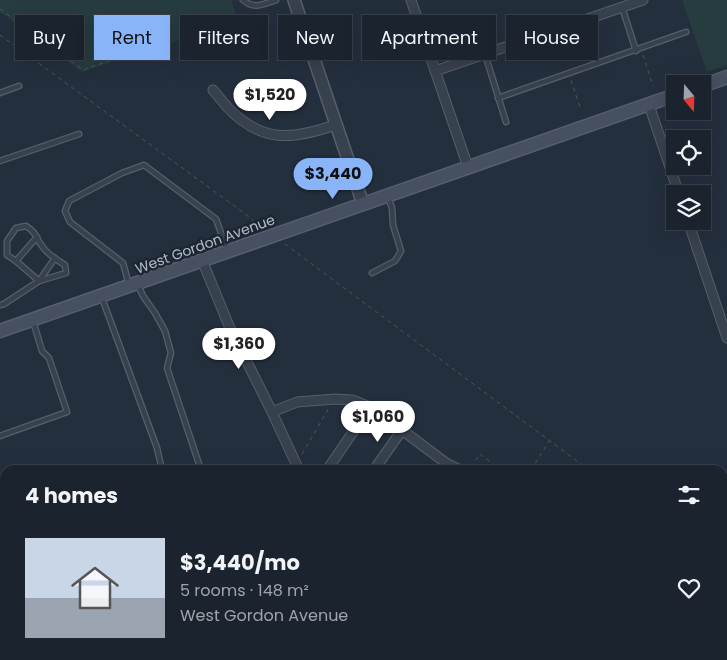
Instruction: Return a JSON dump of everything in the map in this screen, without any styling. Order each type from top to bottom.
[{"type":"main road","points":[[711,83],[727,78]]},
{"type":"main road","name":"West Gordon Avenue","points":[[0,331],[666,99]]},
{"type":"street","points":[[294,0],[363,204]]},
{"type":"street","points":[[411,0],[468,167]]},
{"type":"street","points":[[496,50],[643,0]]},
{"type":"street","points":[[436,71],[468,60]]},
{"type":"street","points":[[213,90],[228,108],[251,127],[277,136],[307,134],[335,125]]},
{"type":"street","points":[[649,104],[676,185]]},
{"type":"street","points":[[691,230],[727,338]]},
{"type":"street","points":[[202,260],[229,326],[298,465]]},
{"type":"street","points":[[272,412],[296,402],[334,399],[352,400],[370,407],[450,465]]},
{"type":"street","points":[[330,465],[370,407]]},
{"type":"street","points":[[378,465],[402,430]]},
{"type":"lane","points":[[243,0],[250,5],[256,6],[276,0]]},
{"type":"lane","points":[[622,8],[636,51]]},
{"type":"lane","points":[[498,98],[686,32]]},
{"type":"lane","points":[[487,60],[506,122]]},
{"type":"lane","points":[[0,93],[19,86]]},
{"type":"lane","points":[[0,161],[79,134]]},
{"type":"lane","points":[[199,465],[167,368],[171,353],[165,331],[155,312],[134,285],[123,263],[70,222],[65,212],[69,201],[122,173],[144,165],[216,219],[227,252]]},
{"type":"lane","points":[[372,273],[395,261],[401,251],[393,225],[392,208],[388,195]]},
{"type":"lane","points":[[0,305],[40,281],[66,273],[65,265],[42,246],[34,232],[26,226],[16,228],[7,242],[7,255],[40,281]]},
{"type":"lane","points":[[16,261],[37,237]]},
{"type":"lane","points":[[40,281],[55,258]]},
{"type":"lane","points":[[102,296],[157,448],[161,465]]},
{"type":"lane","points":[[0,436],[67,412],[49,358],[42,351],[33,320]]},
{"type":"path","points":[[0,9],[83,70],[112,60]]},
{"type":"path","points":[[0,35],[261,227]]},
{"type":"path","points":[[642,55],[653,86]]},
{"type":"path","points":[[570,79],[581,110]]},
{"type":"path","points":[[285,245],[582,465]]},
{"type":"path","points":[[301,454],[330,407]]},
{"type":"path","points":[[534,465],[550,440]]},
{"type":"path","points":[[472,465],[480,454],[494,465]]},
{"type":"green space","points":[[0,0],[231,0],[236,15],[180,15],[180,40],[170,43],[170,15],[94,15],[94,60],[119,60],[82,72],[66,60],[84,60],[84,15],[15,15],[15,23],[0,12]]},
{"type":"green space","points":[[682,0],[727,0],[727,65],[707,72]]}]
